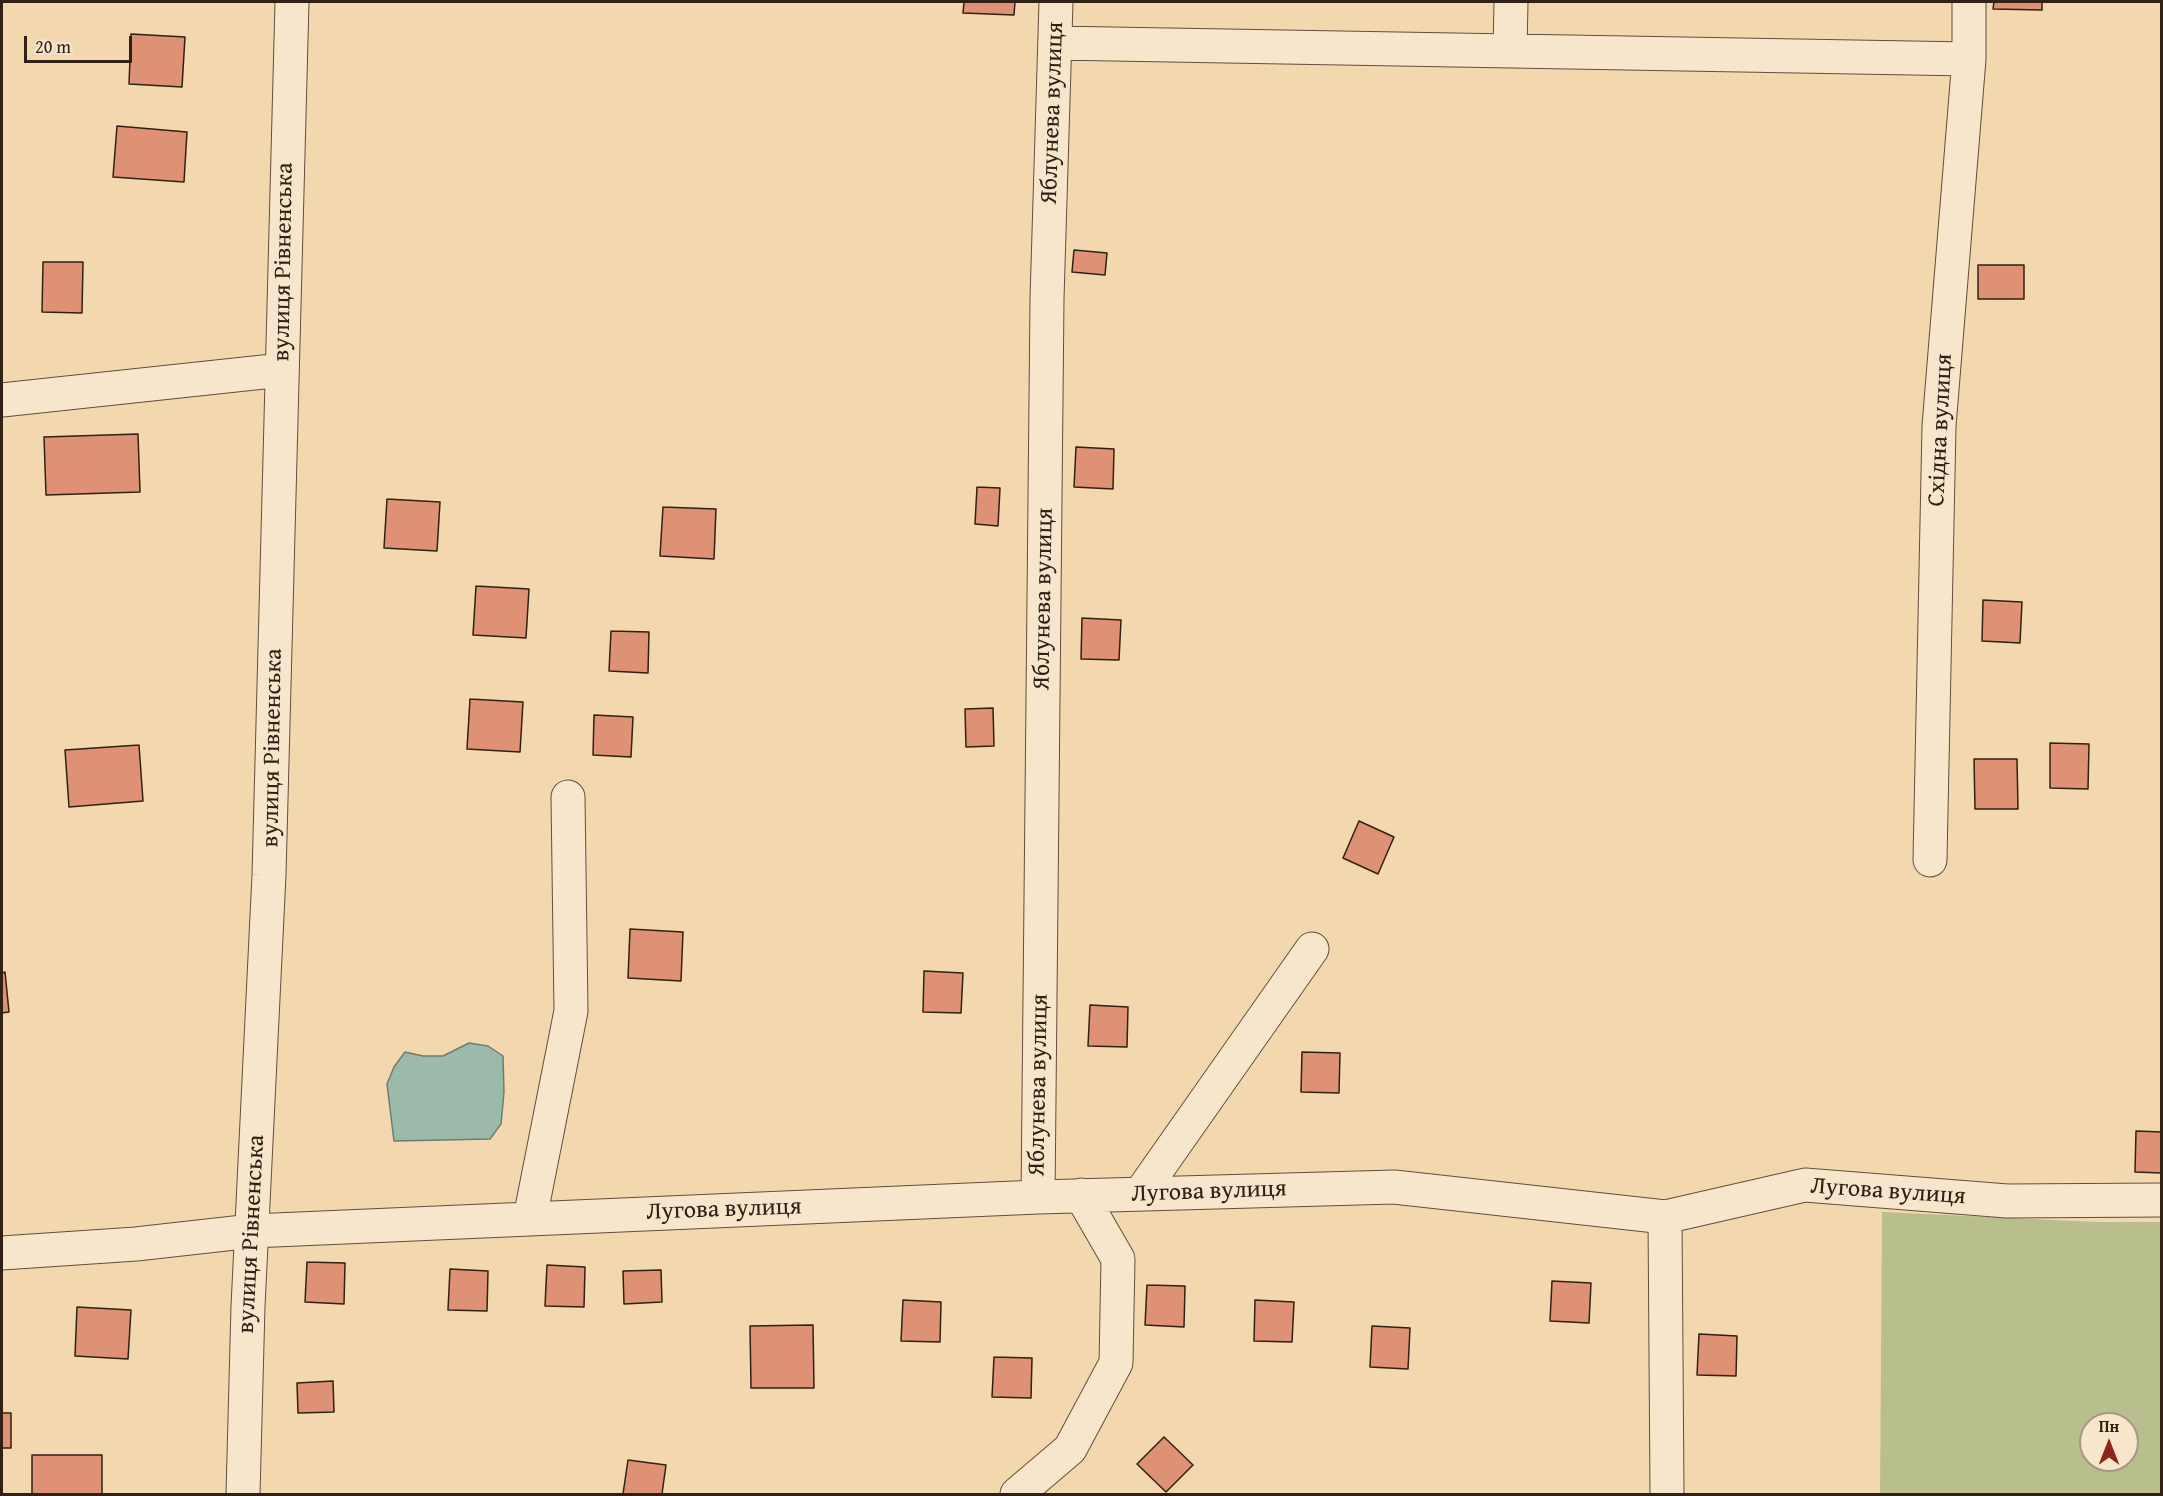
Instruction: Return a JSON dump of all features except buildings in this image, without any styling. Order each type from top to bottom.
[{"type":"street","name":"вулиця Рівненська","points":[[243,1494],[252,1231],[269,875],[292,2]]},
{"type":"street","name":"Яблунева вулиця","points":[[1038,1197],[1047,299],[1056,2]]},
{"type":"street","points":[[1510,51],[1511,2]]},
{"type":"street","name":"Східна вулиця","points":[[1930,860],[1939,426],[1969,59],[1969,2]]},
{"type":"street","points":[[1055,43],[1969,59]]},
{"type":"street","points":[[2,400],[282,370]]},
{"type":"street","points":[[530,1218],[571,1011],[567,797]]},
{"type":"street","points":[[1140,1194],[1312,950]]},
{"type":"street","name":"Лугова вулиця","points":[[2,1253],[136,1244],[252,1231],[1038,1197],[1394,1187],[1665,1217],[1805,1185],[2007,1201],[2162,1200]]},
{"type":"street","points":[[1017,1494],[1070,1449],[1116,1363],[1118,1259],[1081,1196]]},
{"type":"street","points":[[1665,1217],[1667,1494]]},
{"type":"green space","points":[[1882,1212],[2097,1222],[2161,1222],[2161,1494],[1880,1494]]},
{"type":"shaded area","points":[[469,1043],[488,1046],[503,1056],[504,1092],[501,1124],[490,1139],[394,1141],[387,1084],[394,1067],[405,1052],[423,1056],[443,1056]]}]
